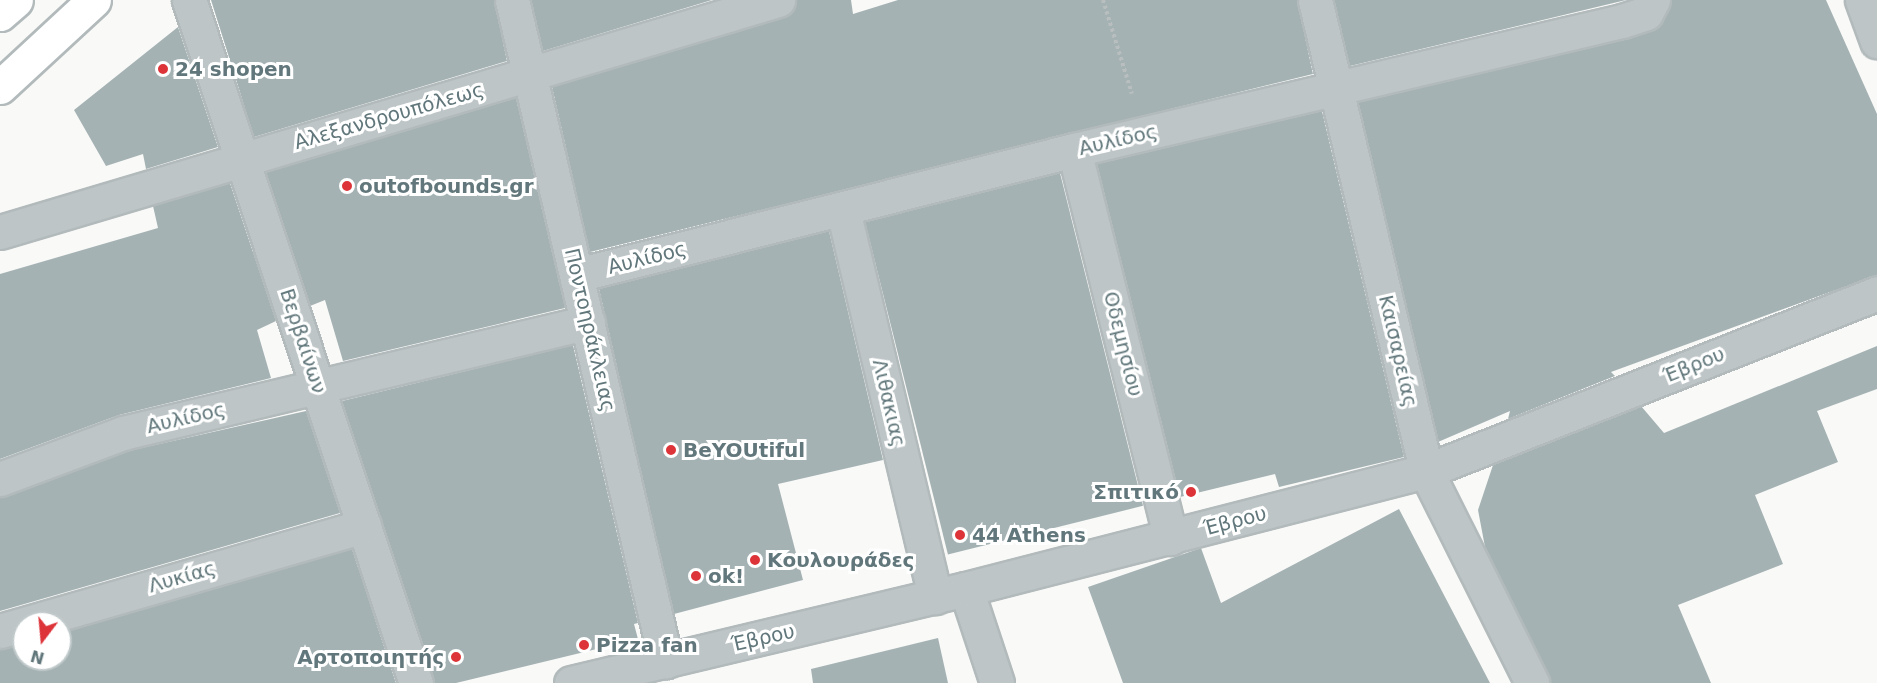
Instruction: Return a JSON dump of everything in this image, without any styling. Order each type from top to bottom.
[{"type":"main road","points":[[0,14],[16,0]]},
{"type":"main road","points":[[0,87],[94,0]]},
{"type":"street","name":"Βερβαίνων","points":[[189,0],[416,683]]},
{"type":"street","name":"Ποντοηράκλειας","points":[[512,0],[532,75],[666,661]]},
{"type":"street","name":"Αλεξανδρουπόλεως","points":[[0,232],[778,0]]},
{"type":"street","name":"Καισαρείας","points":[[1315,0],[1426,471],[1532,683]]},
{"type":"street","name":"Αυλίδος","points":[[578,275],[1074,150],[1622,21],[1646,13],[1653,0]]},
{"type":"street","points":[[1862,0],[1877,41]]},
{"type":"street","name":"Οδεμησίου","points":[[1074,150],[1171,538]]},
{"type":"street","name":"Λιθακιας","points":[[843,210],[951,593],[997,683]]},
{"type":"street","name":"Έβρου","points":[[585,681],[951,593],[1426,471],[1877,293]]},
{"type":"street","name":"Αυλίδος","points":[[0,479],[123,433],[588,322]]},
{"type":"street","name":"Λυκίας","points":[[0,631],[364,526]]},
{"type":"path","points":[[1103,0],[1122,65]]},
{"type":"building","points":[[211,0],[494,0],[507,61],[254,137]]},
{"type":"building","points":[[531,0],[712,0],[543,51]]},
{"type":"building","points":[[796,0],[851,0],[853,14],[898,0],[1297,0],[1313,74],[590,252],[552,87],[783,18],[792,12]]},
{"type":"building","points":[[1334,0],[1626,0],[1350,66]]},
{"type":"building","points":[[1672,0],[1826,0],[1877,114],[1877,275],[1611,372],[1615,376],[1508,419],[1510,411],[1438,442],[1358,102],[1628,39],[1652,31],[1662,23]]},
{"type":"building","points":[[178,27],[218,147],[146,169],[143,154],[106,166],[74,110]]},
{"type":"building","points":[[516,98],[565,308],[343,361],[325,300],[310,306],[266,172]]},
{"type":"building","points":[[1322,111],[1404,457],[1279,487],[1275,474],[1180,497],[1097,164]]},
{"type":"building","points":[[1060,173],[1143,506],[948,554],[865,222]]},
{"type":"building","points":[[230,183],[276,321],[257,330],[271,378],[119,415],[0,459],[0,274],[158,228],[153,206]]},
{"type":"building","points":[[829,231],[883,460],[778,484],[803,580],[674,614],[599,289]]},
{"type":"building","points":[[573,345],[638,623],[634,624],[638,639],[456,683],[434,683],[342,401]]},
{"type":"building","points":[[1877,346],[1877,389],[1817,411],[1838,462],[1755,495],[1783,564],[1678,605],[1711,683],[1551,683],[1485,547],[1478,510],[1493,465],[1641,406],[1664,433]]},
{"type":"building","points":[[306,411],[340,513],[0,611],[0,497],[128,451]]},
{"type":"building","points":[[1399,509],[1490,683],[1123,683],[1088,587],[1201,548],[1221,603]]},
{"type":"building","points":[[352,549],[396,683],[0,683],[0,649],[12,646],[12,671],[72,671],[72,630]]},
{"type":"building","points":[[938,638],[948,683],[813,683],[811,669]]},
{"type":"place","name":"24 shopen","points":[[163,69]]},
{"type":"place","name":"outofbounds.gr","points":[[347,186]]},
{"type":"place","name":"BeYOUtiful","points":[[671,450]]},
{"type":"place","name":"Σπιτικό","points":[[1191,492]]},
{"type":"place","name":"44 Athens","points":[[960,535]]},
{"type":"place","name":"Κουλουράδες","points":[[755,560]]},
{"type":"place","name":"ok!","points":[[696,576]]},
{"type":"place","name":"Pizza fan","points":[[584,645]]},
{"type":"place","name":"Αρτοποιητής","points":[[456,657]]}]
